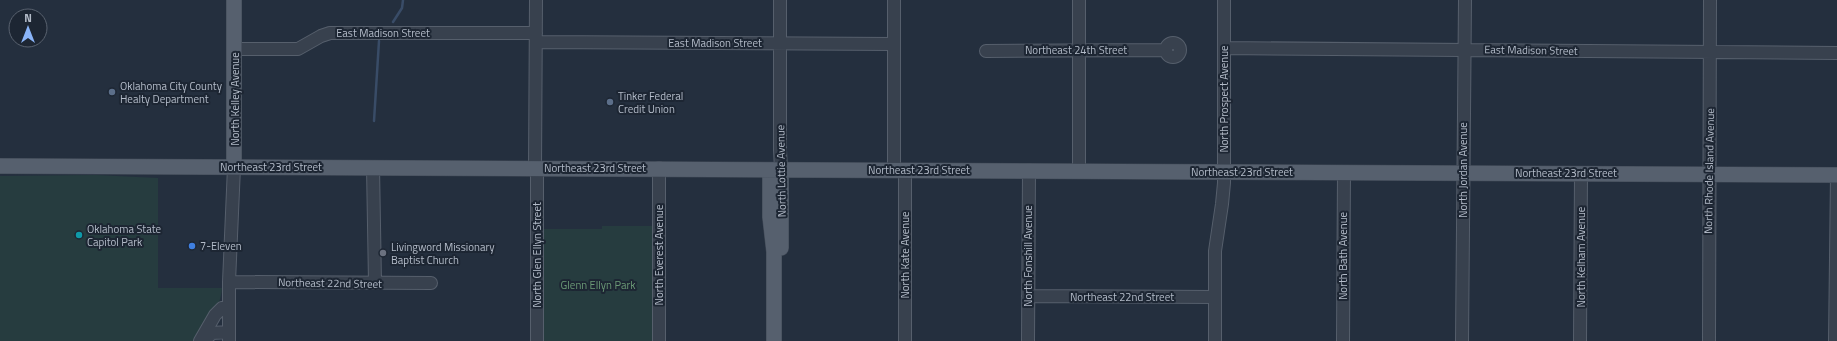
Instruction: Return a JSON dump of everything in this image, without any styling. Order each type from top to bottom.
[{"type":"main road","name":"North Kelley Avenue","points":[[234,0],[234,167]]},
{"type":"main road","name":"Northeast 23rd Street","points":[[0,166],[659,168],[776,170],[1837,175]]},
{"type":"main road","name":"North Lottie Avenue","points":[[774,341],[774,252],[770,218],[776,170]]},
{"type":"main road","name":"North Lottie Avenue","points":[[776,170],[780,341]]},
{"type":"street","name":"North Glen Ellyn Street","points":[[536,0],[537,341]]},
{"type":"street","name":"North Lottie Avenue","points":[[776,170],[780,0]]},
{"type":"street","name":"North Kate Avenue","points":[[894,0],[893,44],[900,170],[905,341]]},
{"type":"street","points":[[1078,171],[1079,0]]},
{"type":"street","name":"North Prospect Avenue","points":[[1215,341],[1215,251],[1222,204],[1224,172],[1224,0]]},
{"type":"street","name":"North Jordan Avenue","points":[[1462,341],[1465,0]]},
{"type":"street","name":"North Rhode Island Avenue","points":[[1709,341],[1710,0]]},
{"type":"street","name":"East Madison Street","points":[[235,49],[298,49],[321,36],[330,33],[780,43],[893,44]]},
{"type":"street","name":"East Madison Street","points":[[1224,48],[1837,53]]},
{"type":"street","name":"Northeast 24th Street","points":[[986,50],[1165,50]]},
{"type":"street","name":"North Kelley Avenue","points":[[229,337],[229,282],[234,167]]},
{"type":"street","points":[[373,167],[375,283]]},
{"type":"street","name":"North Everest Avenue","points":[[659,168],[659,341]]},
{"type":"street","name":"North Fonshill Avenue","points":[[1028,341],[1029,170]]},
{"type":"street","name":"North Bath Avenue","points":[[1342,341],[1344,172]]},
{"type":"street","name":"North Kelham Avenue","points":[[1580,341],[1581,173]]},
{"type":"street","points":[[1834,341],[1837,175]]},
{"type":"street","name":"Northeast 22nd Street","points":[[229,282],[431,283]]},
{"type":"street","name":"Northeast 22nd Street","points":[[1028,296],[1215,297]]},
{"type":"street","points":[[200,341],[215,315],[222,308],[229,307]]},
{"type":"street","points":[[204,341],[212,333],[229,337]]},
{"type":"green space","name":"Oklahoma State Capitol Park","points":[[96,175],[158,178],[158,288],[222,288],[216,309],[195,341],[0,341],[0,176]]},
{"type":"green space","name":"Glenn Ellyn Park","points":[[602,226],[655,226],[655,341],[542,341],[542,229],[602,229]]},
{"type":"waterway","points":[[393,22],[402,8],[403,0]]},
{"type":"waterway","points":[[374,121],[379,41]]},
{"type":"place","name":"Oklahoma City County Healty Department","points":[[112,92]]},
{"type":"place","name":"Tinker Federal Credit Union","points":[[610,102]]},
{"type":"place","name":"Oklahoma State Capitol Park","points":[[79,235]]},
{"type":"place","name":"7-Eleven","points":[[192,246]]},
{"type":"place","name":"Livingword Missionary Baptist Church","points":[[383,253]]}]
